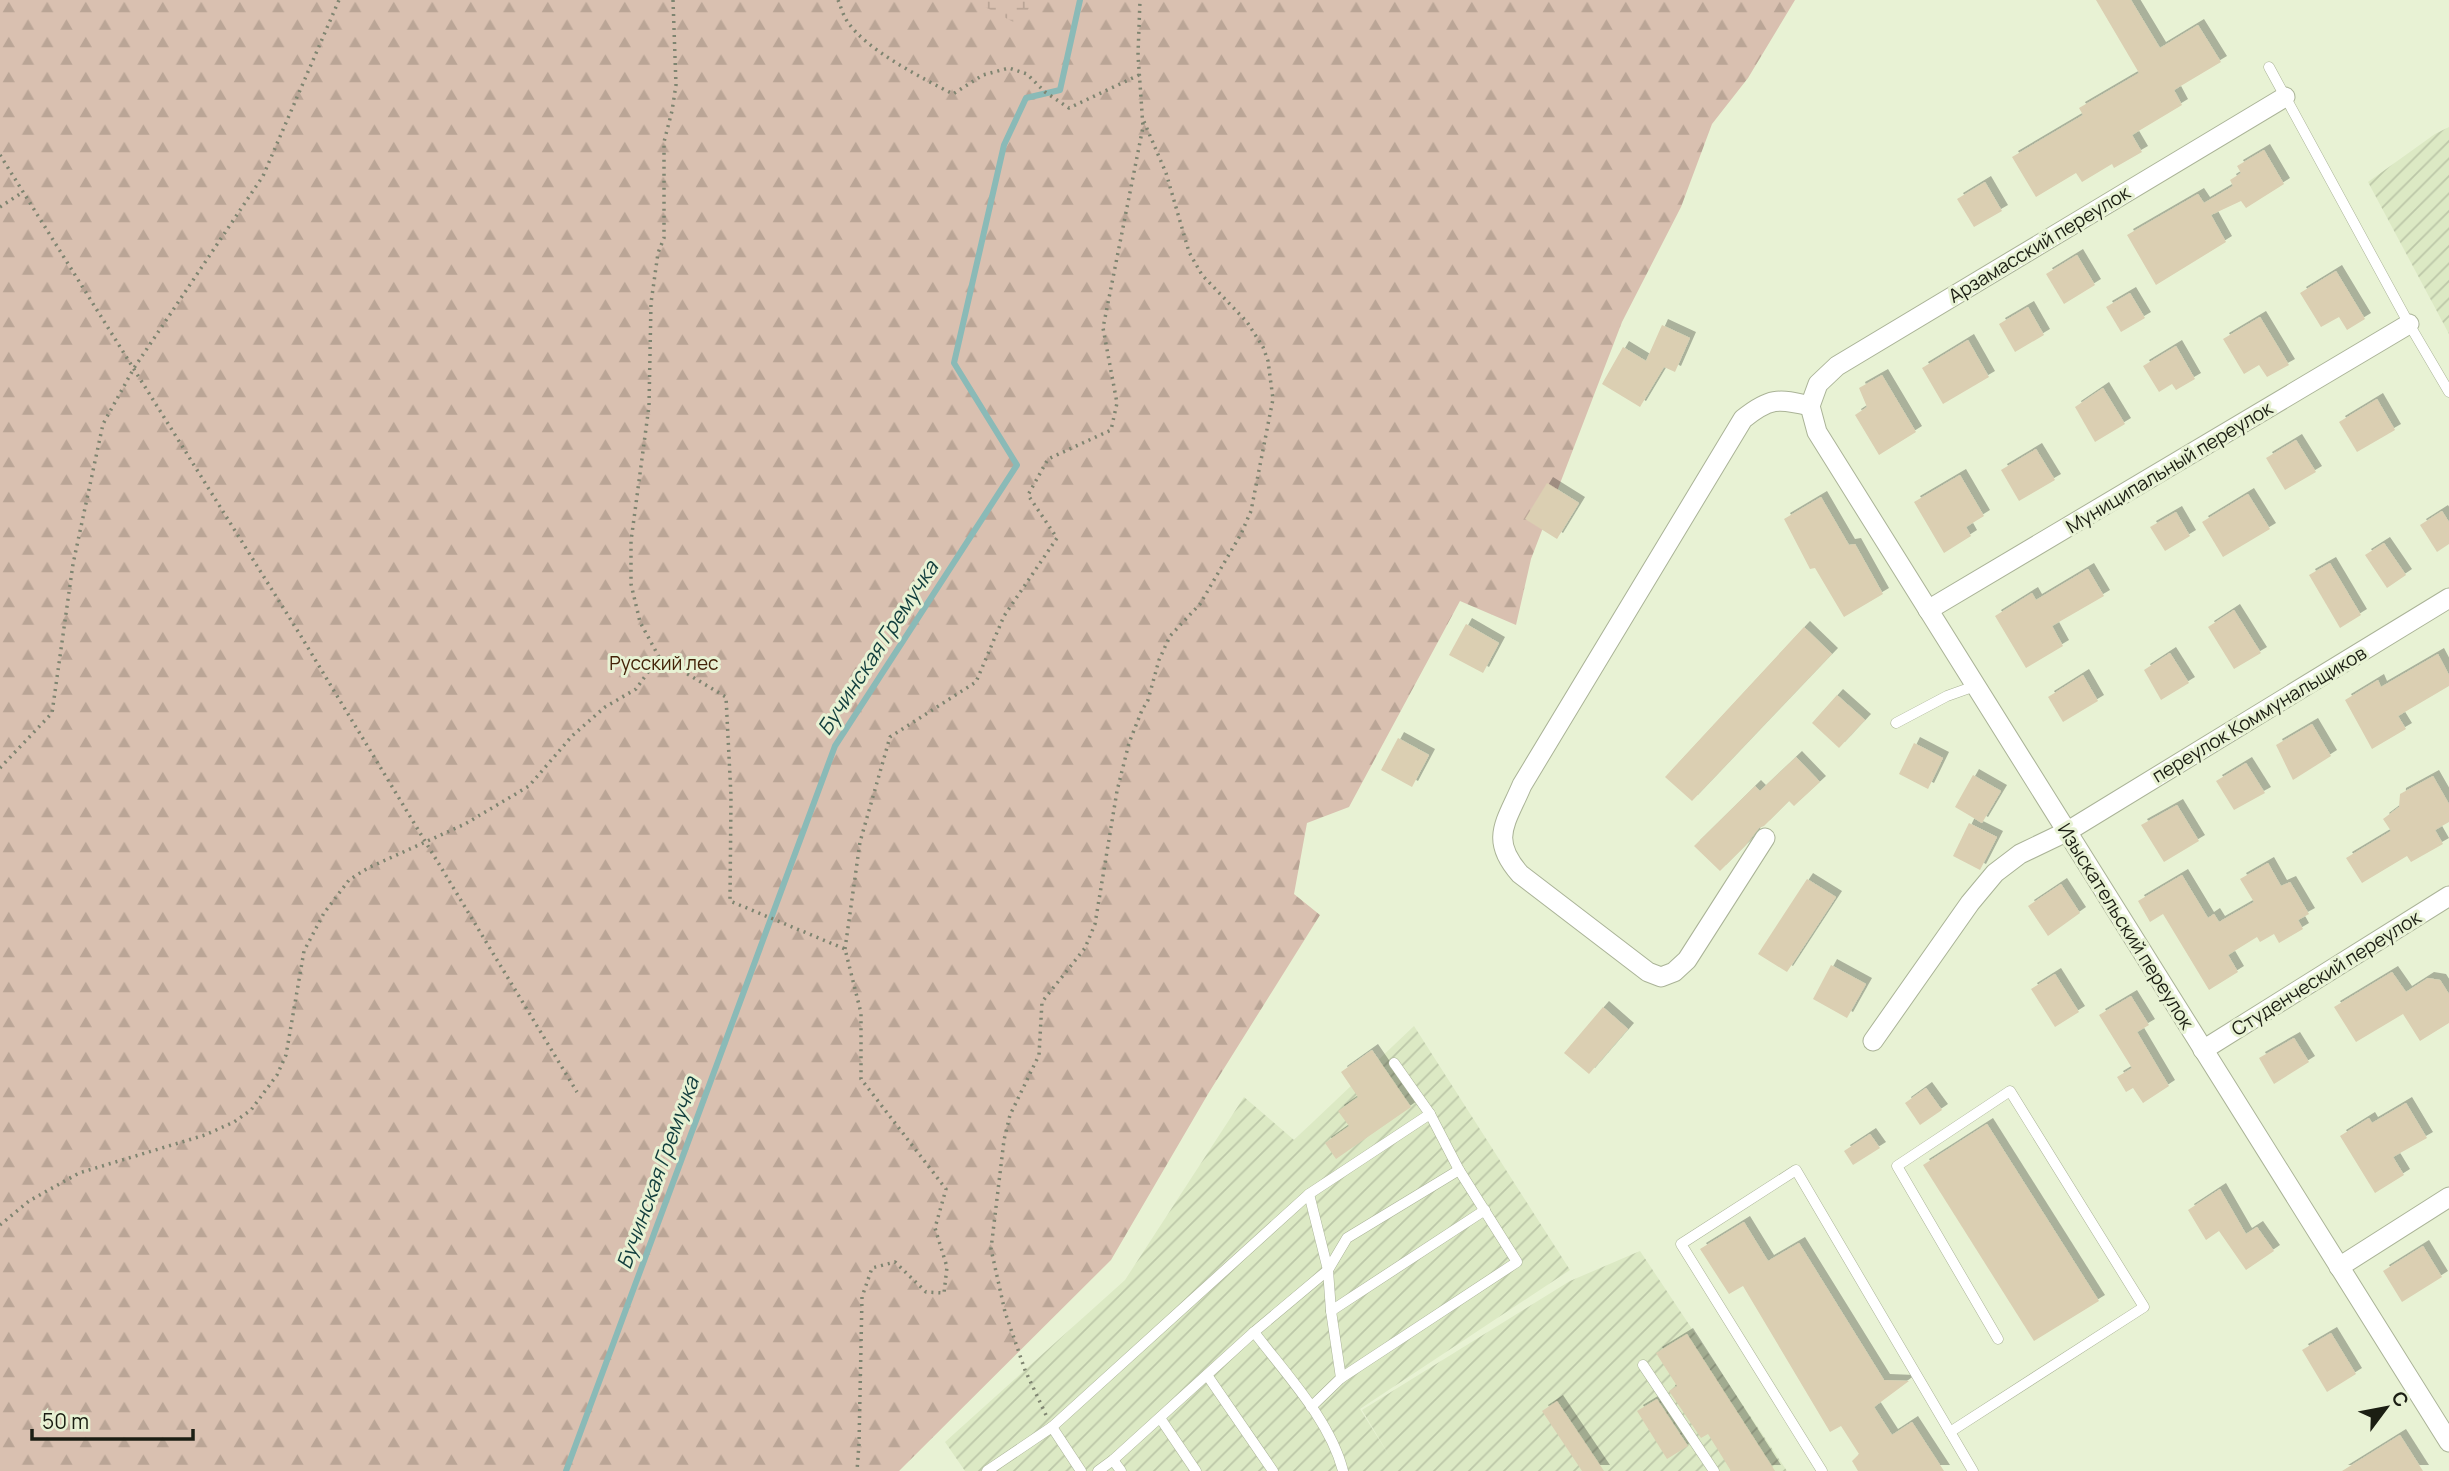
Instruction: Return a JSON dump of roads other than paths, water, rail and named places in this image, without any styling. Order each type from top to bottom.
[{"type":"street","name":"Арзамасский переулок","points":[[1810,407],[1818,384],[1837,366],[2285,97]]},
{"type":"street","name":"Муниципальный переулок","points":[[1928,610],[2409,324]]},
{"type":"street","points":[[1765,838],[1687,960],[1674,972],[1661,977],[1648,972],[1520,874],[1506,858],[1501,836],[1522,785],[1743,419],[1769,402],[1783,400],[1810,407]]},
{"type":"street","name":"Изыскательский переулок","points":[[1810,407],[1817,432],[2449,1442]]},
{"type":"street","name":"переулок Коммунальщиков","points":[[1873,1041],[1970,903],[1995,873],[2020,854],[2068,831],[2449,598]]},
{"type":"street","name":"Студенческий переулок","points":[[2203,1050],[2449,896]]},
{"type":"street","points":[[2339,1266],[2449,1197]]},
{"type":"lane","points":[[2269,67],[2449,392]]},
{"type":"lane","points":[[1896,723],[1947,696],[1975,686]]},
{"type":"lane","points":[[1311,1407],[1341,1378],[1517,1262],[1459,1170],[1430,1114],[1394,1063]]},
{"type":"lane","points":[[1950,1432],[2144,1307],[2010,1091],[1897,1166],[1998,1339]]},
{"type":"lane","points":[[987,1471],[1052,1427],[1309,1194],[1430,1114]]},
{"type":"lane","points":[[1098,1471],[1328,1270],[1347,1238],[1459,1170]]},
{"type":"lane","points":[[1822,1471],[1681,1244],[1796,1170],[1973,1471]]},
{"type":"lane","points":[[1309,1194],[1328,1270],[1341,1378]]},
{"type":"lane","points":[[1331,1311],[1485,1210]]},
{"type":"lane","points":[[1254,1332],[1311,1407],[1340,1459],[1343,1471]]},
{"type":"lane","points":[[1643,1365],[1714,1471]]},
{"type":"lane","points":[[1207,1375],[1273,1471]]},
{"type":"lane","points":[[1160,1418],[1196,1471]]},
{"type":"lane","points":[[1052,1427],[1081,1471]]},
{"type":"lane","points":[[1113,1460],[1121,1471]]},
{"type":"waterway","name":"Бучинская Гремучка","points":[[566,1471],[835,746],[1017,465],[954,363],[1004,145],[1026,98],[1060,90],[1080,0]]},
{"type":"park label","name":"Русский лес","points":[[664,663]]}]
